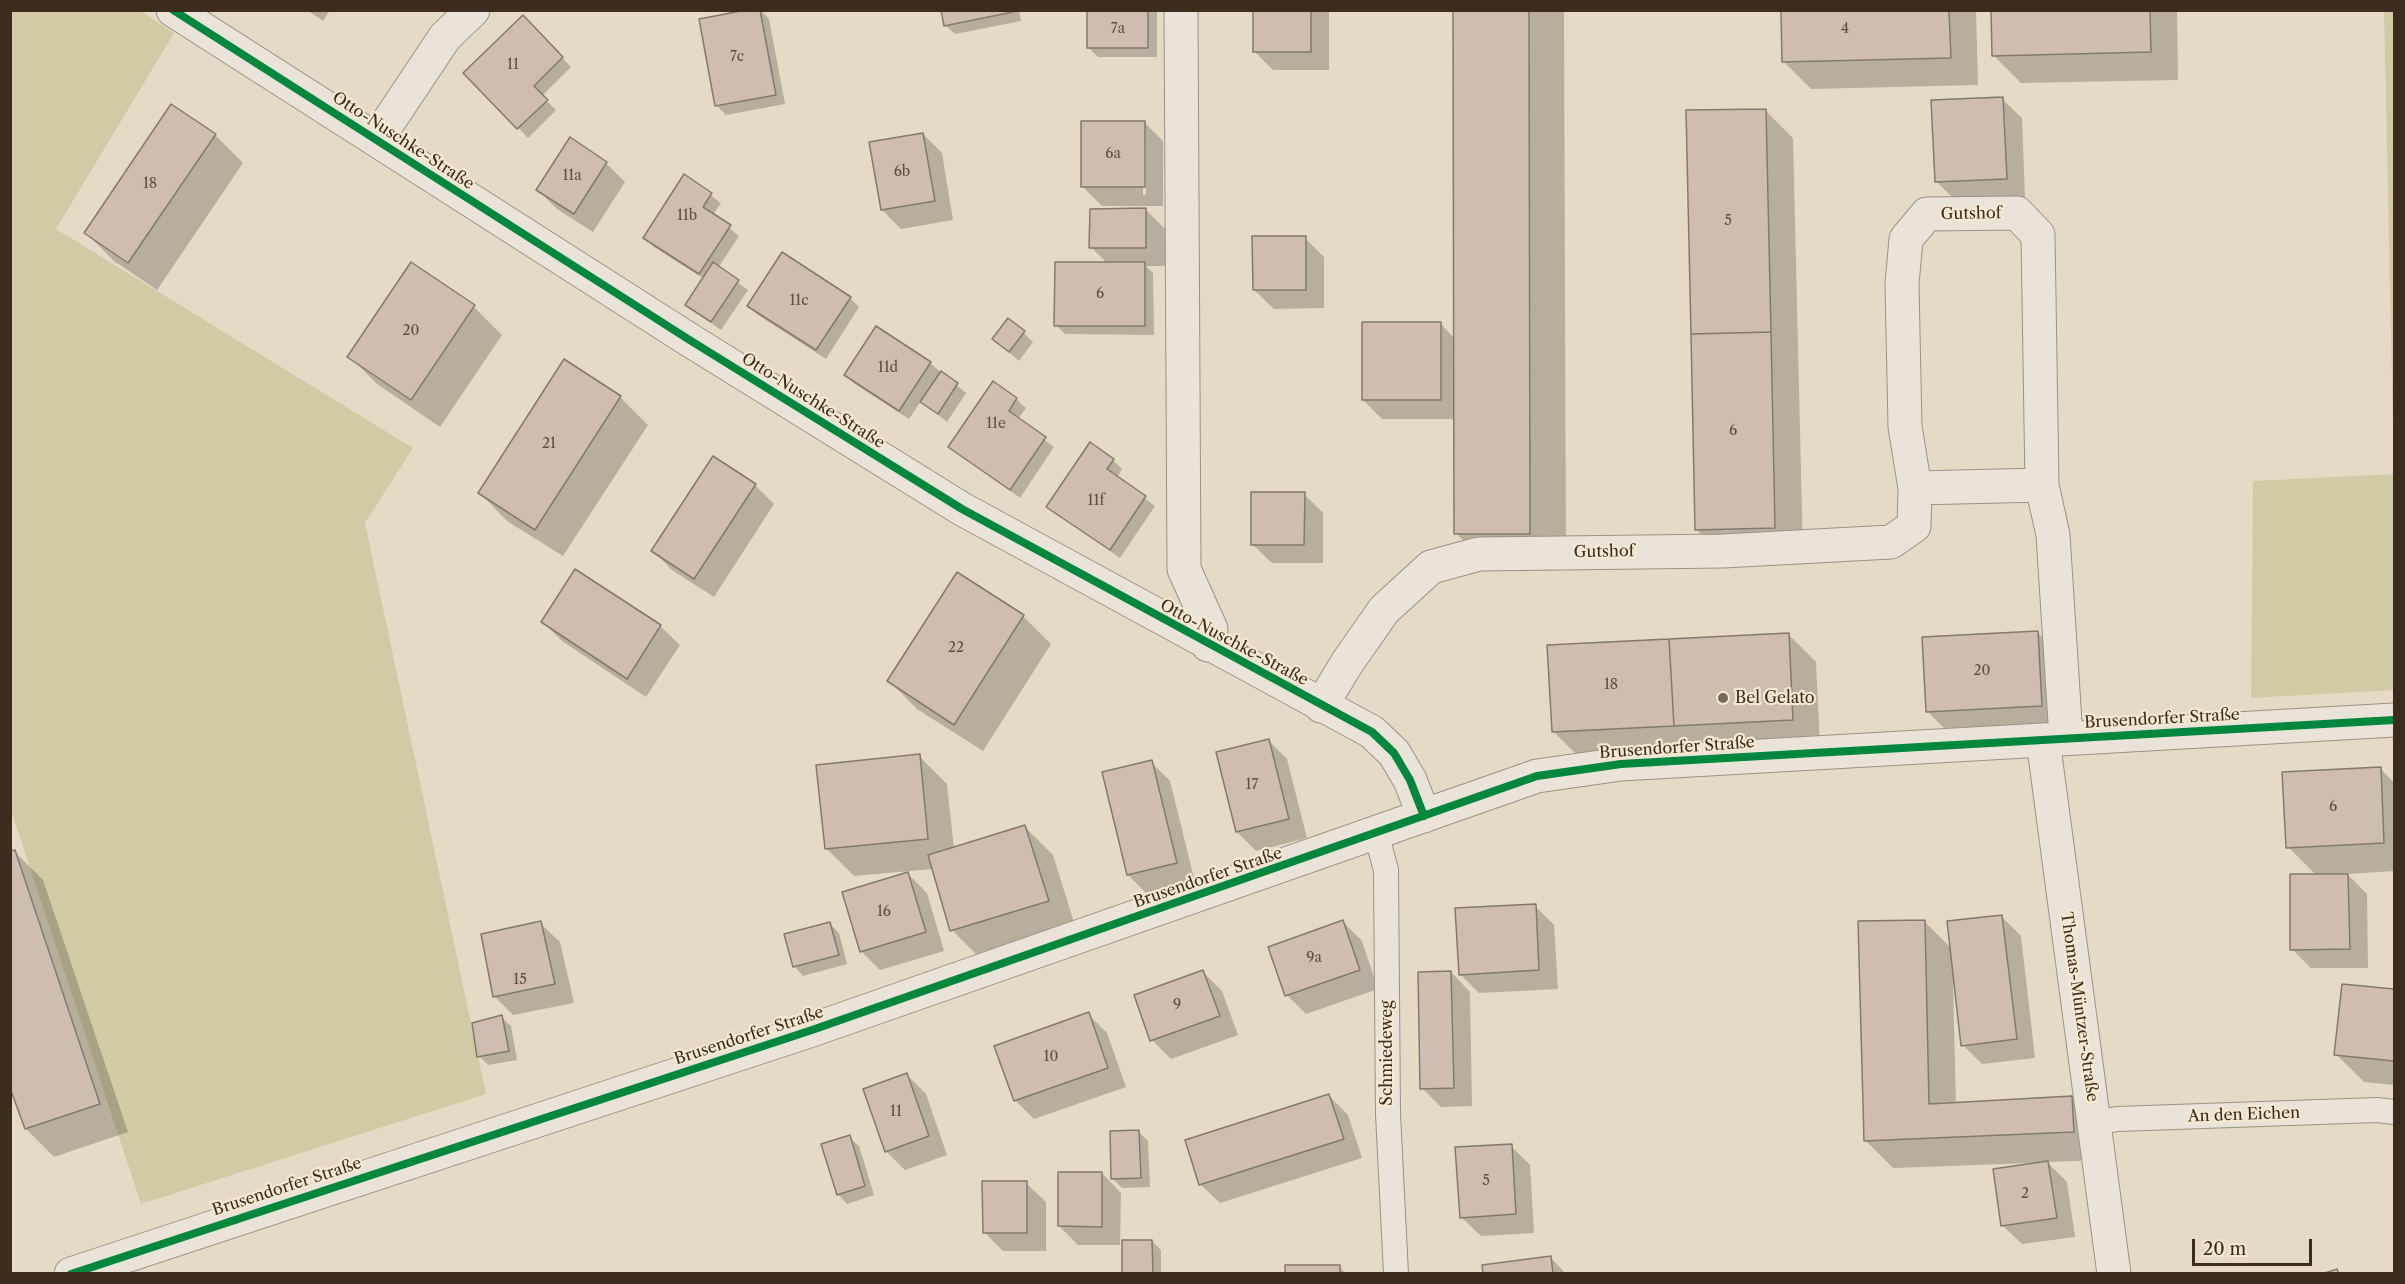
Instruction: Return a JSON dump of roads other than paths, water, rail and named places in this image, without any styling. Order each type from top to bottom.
[{"type":"street","name":"Otto-Nuschke-Straße","points":[[173,10],[688,339],[962,509],[1208,645],[1372,732],[1394,753],[1410,780],[1424,816]]},
{"type":"street","name":"Otto-Nuschke-Straße","points":[[377,139],[444,37],[472,10]]},
{"type":"street","name":"Otto-Nuschke-Straße","points":[[1181,10],[1184,569],[1211,629],[1208,645]]},
{"type":"street","name":"Gutshof","points":[[1322,706],[1347,663],[1384,610],[1431,567],[1479,554],[1723,551],[1891,542],[1914,526],[1915,489],[1905,427],[1902,284],[1906,239],[1927,214],[2017,213],[2038,235],[2043,485],[2053,535],[2055,739]]},
{"type":"street","points":[[1915,489],[2043,485]]},
{"type":"street","name":"Brusendorfer Straße","points":[[72,1274],[812,1029],[1537,776],[1621,764],[2394,720]]},
{"type":"street","name":"Thomas-Müntzer-Straße","points":[[2055,739],[2094,1123],[2114,1274]]},
{"type":"lane","name":"Schmiedeweg","points":[[1376,833],[1386,870],[1388,1114],[1396,1274]]},
{"type":"lane","name":"An den Eichen","points":[[2094,1123],[2117,1119],[2377,1110],[2394,1112]]},
{"type":"place","name":"Bel Gelato","points":[[1723,698]]}]
